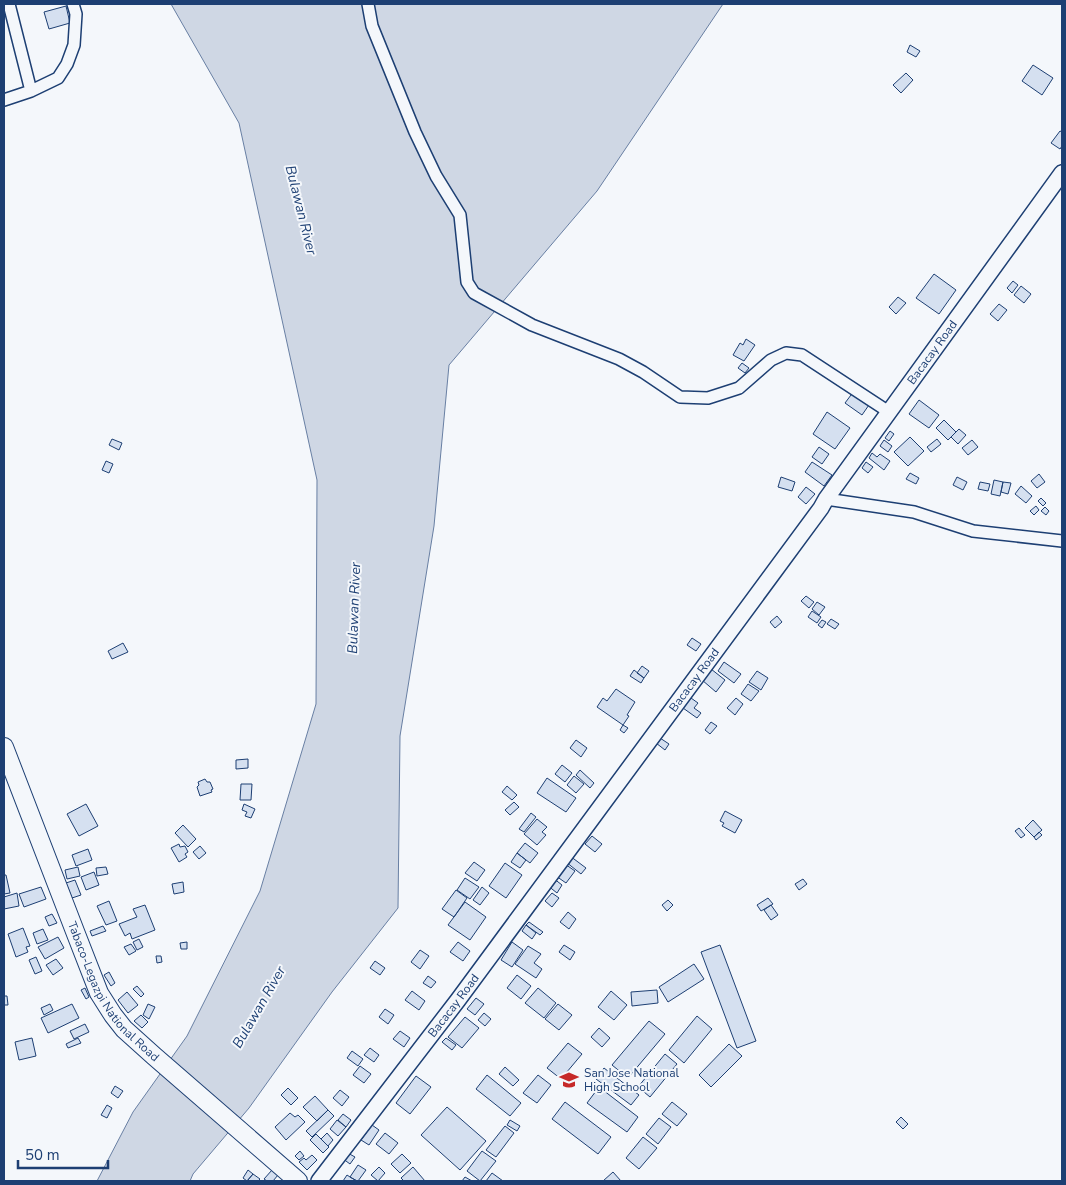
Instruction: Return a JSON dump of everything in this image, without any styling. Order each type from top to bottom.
[{"type":"main road","name":"Bacacay Road","points":[[319,1181],[464,992],[804,532],[1062,173]]},
{"type":"main road","name":"Tabaco-Legazpi National Road","points":[[4,747],[76,934],[100,993],[112,1014],[124,1029],[154,1056],[298,1181]]},
{"type":"street","points":[[9,4],[31,91]]},
{"type":"street","points":[[4,100],[31,91],[58,78],[67,64],[74,45],[76,14],[72,4]]},
{"type":"street","points":[[368,4],[372,26],[415,132],[436,176],[460,215],[467,282],[474,293],[532,325],[618,359],[643,372],[680,397],[708,398],[739,388],[771,360],[786,353],[802,355],[889,412]]},
{"type":"street","points":[[826,499],[914,512],[973,531],[1062,541]]},
{"type":"water","name":"Bulawan River","points":[[171,4],[723,4],[597,191],[449,365],[434,526],[400,736],[398,908],[332,992],[249,1108],[193,1174],[190,1181],[97,1181],[133,1112],[187,1036],[260,891],[316,704],[317,480],[239,123]]},
{"type":"building","points":[[66,6],[70,23],[49,29],[44,12]]},
{"type":"building","points":[[910,45],[920,51],[916,57],[907,52]]},
{"type":"building","points":[[1033,65],[1053,78],[1042,95],[1022,81]]},
{"type":"building","points":[[906,73],[913,80],[901,93],[893,85]]},
{"type":"building","points":[[1060,131],[1062,132],[1062,146],[1060,149],[1051,143]]},
{"type":"building","points":[[934,274],[956,290],[939,314],[916,298]]},
{"type":"building","points":[[1013,281],[1018,285],[1012,293],[1007,288]]},
{"type":"building","points":[[1021,286],[1031,294],[1024,303],[1014,295]]},
{"type":"building","points":[[898,297],[906,303],[896,314],[889,307]]},
{"type":"building","points":[[999,304],[1007,310],[998,321],[990,314]]},
{"type":"building","points":[[746,339],[755,345],[744,361],[733,355],[740,343],[743,345]]},
{"type":"building","points":[[742,363],[749,368],[745,373],[738,368]]},
{"type":"building","points":[[854,391],[871,402],[862,415],[845,403]]},
{"type":"building","points":[[919,400],[939,415],[929,428],[909,414]]},
{"type":"building","points":[[827,412],[850,428],[835,449],[813,434]]},
{"type":"building","points":[[944,420],[956,432],[948,440],[936,428]]},
{"type":"building","points":[[959,429],[966,435],[958,444],[951,437]]},
{"type":"building","points":[[890,431],[894,434],[889,441],[885,438]]},
{"type":"building","points":[[910,437],[924,451],[908,466],[894,452]]},
{"type":"building","points":[[112,439],[122,443],[119,450],[109,445]]},
{"type":"building","points":[[937,439],[941,444],[931,452],[927,447]]},
{"type":"building","points":[[884,440],[892,446],[888,452],[880,446]]},
{"type":"building","points":[[972,440],[978,447],[968,455],[962,448]]},
{"type":"building","points":[[819,447],[829,454],[822,464],[812,457]]},
{"type":"building","points":[[872,453],[877,457],[880,454],[890,461],[884,470],[869,458]]},
{"type":"building","points":[[106,461],[113,464],[109,473],[102,470]]},
{"type":"building","points":[[812,462],[832,475],[824,486],[805,472]]},
{"type":"building","points":[[866,462],[873,467],[868,473],[862,468]]},
{"type":"building","points":[[910,473],[919,478],[916,484],[906,479]]},
{"type":"building","points":[[1039,474],[1045,482],[1037,488],[1031,481]]},
{"type":"building","points":[[781,477],[795,482],[792,491],[778,487]]},
{"type":"building","points":[[957,477],[967,482],[963,490],[953,485]]},
{"type":"building","points":[[994,480],[1003,482],[1000,496],[991,494]]},
{"type":"building","points":[[980,482],[990,484],[988,491],[978,489]]},
{"type":"building","points":[[1003,482],[1011,483],[1008,494],[1001,492]]},
{"type":"building","points":[[1021,486],[1032,496],[1026,503],[1015,494]]},
{"type":"building","points":[[806,487],[815,494],[806,504],[798,497]]},
{"type":"building","points":[[1041,498],[1046,503],[1043,506],[1038,501]]},
{"type":"building","points":[[1036,506],[1039,510],[1034,515],[1030,511]]},
{"type":"building","points":[[1045,507],[1049,511],[1046,515],[1041,511]]},
{"type":"building","points":[[806,596],[814,602],[809,608],[801,601]]},
{"type":"building","points":[[817,602],[825,607],[819,615],[812,609]]},
{"type":"building","points":[[812,611],[821,617],[817,623],[808,617]]},
{"type":"building","points":[[777,616],[782,622],[775,628],[770,622]]},
{"type":"building","points":[[831,619],[839,624],[835,629],[827,624]]},
{"type":"building","points":[[822,620],[826,622],[822,628],[818,625]]},
{"type":"building","points":[[692,638],[701,644],[696,651],[687,645]]},
{"type":"building","points":[[123,643],[128,652],[112,659],[108,651]]},
{"type":"building","points":[[724,662],[741,674],[734,683],[718,671]]},
{"type":"building","points":[[642,666],[649,671],[644,678],[637,673]]},
{"type":"building","points":[[711,669],[725,680],[716,692],[702,680]]},
{"type":"building","points":[[634,670],[644,678],[641,683],[630,676]]},
{"type":"building","points":[[757,671],[768,678],[761,690],[749,682]]},
{"type":"building","points":[[748,684],[759,691],[751,701],[741,694]]},
{"type":"building","points":[[616,689],[635,702],[623,725],[597,707],[603,698],[607,701]]},
{"type":"building","points":[[691,698],[698,703],[694,708],[701,713],[697,718],[683,708]]},
{"type":"building","points":[[736,698],[743,704],[735,715],[727,708]]},
{"type":"building","points":[[711,722],[717,726],[710,734],[705,730]]},
{"type":"building","points":[[623,725],[628,728],[624,733],[620,730]]},
{"type":"building","points":[[660,738],[669,744],[665,750],[656,743]]},
{"type":"building","points":[[576,740],[587,748],[581,757],[570,748]]},
{"type":"building","points":[[248,759],[248,768],[236,769],[236,760]]},
{"type":"building","points":[[562,765],[572,773],[565,782],[555,774]]},
{"type":"building","points":[[580,770],[594,783],[590,788],[576,775]]},
{"type":"building","points":[[574,776],[584,784],[576,793],[567,785]]},
{"type":"building","points":[[547,778],[576,798],[566,812],[537,793]]},
{"type":"building","points":[[205,779],[207,782],[210,782],[213,789],[211,790],[212,792],[200,796],[197,787],[199,785],[198,782]]},
{"type":"building","points":[[241,784],[252,784],[251,800],[240,800]]},
{"type":"building","points":[[507,786],[517,795],[512,800],[502,792]]},
{"type":"building","points":[[514,802],[519,807],[510,815],[505,810]]},
{"type":"building","points":[[86,804],[98,826],[79,836],[67,814]]},
{"type":"building","points":[[244,804],[255,809],[251,818],[245,816],[247,812],[242,810]]},
{"type":"building","points":[[725,811],[742,820],[735,833],[722,826],[724,823],[720,821]]},
{"type":"building","points":[[531,813],[536,817],[524,832],[519,829]]},
{"type":"building","points":[[537,819],[547,827],[542,832],[546,835],[537,845],[524,834]]},
{"type":"building","points":[[1033,820],[1042,830],[1034,837],[1025,828]]},
{"type":"building","points":[[183,825],[196,839],[188,847],[175,833]]},
{"type":"building","points":[[1019,828],[1025,835],[1021,838],[1015,831]]},
{"type":"building","points":[[1039,832],[1042,835],[1036,840],[1034,837]]},
{"type":"building","points":[[592,836],[602,844],[595,852],[585,844]]},
{"type":"building","points":[[525,843],[538,853],[530,863],[517,853]]},
{"type":"building","points":[[179,844],[180,847],[185,846],[188,852],[185,854],[187,857],[179,862],[171,848]]},
{"type":"building","points":[[200,846],[206,853],[199,859],[193,852]]},
{"type":"building","points":[[88,849],[92,860],[76,866],[72,855]]},
{"type":"building","points":[[517,853],[526,860],[520,868],[511,862]]},
{"type":"building","points":[[570,856],[586,868],[581,874],[566,862]]},
{"type":"building","points":[[474,862],[485,870],[477,881],[465,873]]},
{"type":"building","points":[[505,863],[522,875],[506,898],[489,886]]},
{"type":"building","points":[[565,864],[575,871],[566,883],[556,876]]},
{"type":"building","points":[[78,867],[80,876],[67,879],[65,870]]},
{"type":"building","points":[[106,867],[108,874],[97,876],[96,868]]},
{"type":"building","points":[[94,872],[99,885],[86,890],[81,877]]},
{"type":"building","points":[[4,875],[6,875],[10,893],[4,894]]},
{"type":"building","points":[[465,878],[479,887],[470,899],[457,890]]},
{"type":"building","points":[[553,878],[562,885],[557,893],[547,885]]},
{"type":"building","points":[[803,879],[807,884],[799,890],[795,884]]},
{"type":"building","points":[[75,880],[81,895],[72,898],[66,883]]},
{"type":"building","points":[[183,882],[184,892],[174,894],[172,884]]},
{"type":"building","points":[[41,887],[46,899],[24,907],[19,894]]},
{"type":"building","points":[[482,887],[489,893],[480,905],[473,900]]},
{"type":"building","points":[[456,890],[467,898],[454,917],[442,909]]},
{"type":"building","points":[[17,893],[19,906],[4,909],[4,897]]},
{"type":"building","points":[[552,893],[559,898],[552,907],[545,901]]},
{"type":"building","points":[[768,898],[773,904],[761,911],[757,905]]},
{"type":"building","points":[[668,900],[673,905],[667,911],[662,905]]},
{"type":"building","points":[[109,901],[117,921],[106,925],[97,906]]},
{"type":"building","points":[[465,902],[486,917],[470,940],[448,925]]},
{"type":"building","points":[[145,905],[155,930],[132,939],[130,933],[125,936],[119,924],[137,917],[133,909]]},
{"type":"building","points":[[771,905],[778,915],[771,920],[764,910]]},
{"type":"building","points":[[568,912],[576,919],[569,929],[560,922]]},
{"type":"building","points":[[52,914],[57,923],[49,926],[45,917]]},
{"type":"building","points":[[529,922],[543,932],[540,935],[526,925]]},
{"type":"building","points":[[526,925],[536,933],[532,939],[522,931]]},
{"type":"building","points":[[103,926],[106,931],[92,936],[90,931]]},
{"type":"building","points":[[23,928],[30,946],[26,947],[28,952],[16,957],[8,934]]},
{"type":"building","points":[[43,929],[48,940],[37,944],[33,933]]},
{"type":"building","points":[[58,937],[64,948],[45,959],[38,947]]},
{"type":"building","points":[[139,939],[143,947],[137,950],[133,942]]},
{"type":"building","points":[[187,942],[187,949],[181,949],[180,943]]},
{"type":"building","points":[[458,942],[470,951],[463,961],[450,952]]},
{"type":"building","points":[[512,942],[523,950],[512,967],[501,960]]},
{"type":"building","points":[[131,944],[136,951],[129,955],[124,947]]},
{"type":"building","points":[[564,945],[575,952],[570,960],[559,952]]},
{"type":"building","points":[[720,945],[756,1041],[737,1048],[701,952]]},
{"type":"building","points":[[528,946],[541,954],[534,963],[542,969],[536,978],[515,964]]},
{"type":"building","points":[[420,950],[429,956],[420,969],[411,962]]},
{"type":"building","points":[[156,956],[161,956],[162,962],[157,963]]},
{"type":"building","points":[[36,957],[42,971],[35,974],[29,960]]},
{"type":"building","points":[[56,959],[63,968],[53,975],[46,965]]},
{"type":"building","points":[[375,961],[385,968],[380,975],[370,968]]},
{"type":"building","points":[[694,964],[704,979],[668,1002],[659,987]]},
{"type":"building","points":[[109,972],[115,983],[111,986],[104,975]]},
{"type":"building","points":[[517,975],[531,986],[521,999],[507,988]]},
{"type":"building","points":[[428,976],[436,982],[431,988],[423,983]]},
{"type":"building","points":[[137,986],[144,994],[141,997],[133,989]]},
{"type":"building","points":[[85,988],[89,997],[86,999],[81,990]]},
{"type":"building","points":[[538,988],[556,1003],[544,1018],[525,1003]]},
{"type":"building","points":[[657,990],[658,1003],[632,1006],[631,992]]},
{"type":"building","points":[[412,991],[425,1001],[419,1010],[405,1000]]},
{"type":"building","points":[[611,991],[627,1005],[614,1020],[598,1007]]},
{"type":"building","points":[[127,992],[138,1005],[128,1013],[118,1000]]},
{"type":"building","points":[[4,996],[7,996],[8,1005],[4,1005]]},
{"type":"building","points":[[476,998],[484,1004],[475,1015],[467,1009]]},
{"type":"building","points":[[50,1004],[53,1010],[44,1015],[41,1008]]},
{"type":"building","points":[[72,1004],[79,1018],[48,1033],[41,1018]]},
{"type":"building","points":[[148,1004],[155,1007],[149,1019],[143,1015]]},
{"type":"building","points":[[558,1004],[572,1015],[559,1030],[545,1019]]},
{"type":"building","points":[[385,1009],[394,1015],[388,1024],[379,1017]]},
{"type":"building","points":[[484,1013],[491,1019],[485,1026],[478,1020]]},
{"type":"building","points":[[141,1015],[148,1022],[142,1028],[134,1021]]},
{"type":"building","points":[[697,1016],[712,1029],[684,1063],[669,1050]]},
{"type":"building","points":[[465,1017],[479,1028],[462,1048],[448,1037]]},
{"type":"building","points":[[649,1021],[665,1034],[628,1078],[612,1065]]},
{"type":"building","points":[[85,1024],[89,1032],[74,1039],[70,1031]]},
{"type":"building","points":[[599,1028],[610,1038],[602,1047],[591,1037]]},
{"type":"building","points":[[400,1031],[410,1038],[404,1047],[393,1039]]},
{"type":"building","points":[[32,1038],[36,1056],[19,1060],[15,1042]]},
{"type":"building","points":[[78,1038],[81,1043],[68,1048],[66,1044]]},
{"type":"building","points":[[446,1038],[456,1045],[452,1050],[442,1042]]},
{"type":"building","points":[[568,1043],[582,1054],[561,1079],[547,1068]]},
{"type":"building","points":[[729,1044],[742,1056],[711,1087],[699,1075]]},
{"type":"building","points":[[370,1048],[379,1055],[374,1062],[364,1055]]},
{"type":"building","points":[[352,1051],[363,1059],[358,1066],[347,1058]]},
{"type":"building","points":[[665,1054],[677,1064],[650,1097],[638,1087]]},
{"type":"building","points":[[360,1066],[371,1074],[364,1083],[353,1075]]},
{"type":"building","points":[[505,1067],[519,1080],[513,1086],[499,1074]]},
{"type":"building","points":[[604,1068],[639,1095],[631,1105],[596,1079]]},
{"type":"building","points":[[487,1075],[521,1103],[510,1116],[476,1089]]},
{"type":"building","points":[[538,1075],[551,1085],[537,1103],[523,1093]]},
{"type":"building","points":[[416,1076],[431,1087],[410,1114],[396,1103]]},
{"type":"building","points":[[115,1086],[123,1091],[118,1098],[111,1093]]},
{"type":"building","points":[[599,1087],[638,1117],[627,1132],[587,1103]]},
{"type":"building","points":[[288,1088],[298,1098],[291,1105],[281,1095]]},
{"type":"building","points":[[340,1090],[349,1097],[342,1106],[333,1098]]},
{"type":"building","points":[[315,1096],[328,1110],[317,1121],[303,1107]]},
{"type":"building","points":[[565,1102],[611,1137],[598,1154],[552,1119]]},
{"type":"building","points":[[672,1102],[687,1114],[677,1126],[662,1114]]},
{"type":"building","points":[[107,1105],[112,1108],[107,1118],[101,1115]]},
{"type":"building","points":[[447,1107],[486,1141],[460,1170],[421,1135]]},
{"type":"building","points":[[328,1110],[334,1116],[312,1137],[306,1131]]},
{"type":"building","points":[[290,1113],[295,1117],[298,1115],[305,1122],[286,1140],[275,1127]]},
{"type":"building","points":[[343,1114],[351,1120],[346,1127],[338,1120]]},
{"type":"building","points":[[901,1117],[908,1124],[903,1129],[896,1122]]},
{"type":"building","points":[[659,1118],[671,1127],[658,1144],[646,1134]]},
{"type":"building","points":[[337,1120],[346,1127],[338,1136],[330,1129]]},
{"type":"building","points":[[510,1120],[520,1126],[517,1131],[507,1125]]},
{"type":"building","points":[[372,1125],[379,1130],[369,1145],[361,1140]]},
{"type":"building","points":[[505,1126],[514,1133],[496,1157],[486,1150]]},
{"type":"building","points":[[327,1133],[333,1140],[328,1146],[321,1139]]},
{"type":"building","points":[[385,1133],[398,1143],[389,1154],[376,1144]]},
{"type":"building","points":[[316,1134],[329,1147],[323,1153],[310,1140]]},
{"type":"building","points":[[643,1137],[657,1148],[639,1169],[626,1158]]},
{"type":"building","points":[[300,1151],[304,1156],[299,1160],[295,1156]]},
{"type":"building","points":[[482,1151],[496,1161],[480,1181],[467,1171]]},
{"type":"building","points":[[346,1152],[355,1157],[350,1164],[342,1158]]},
{"type":"building","points":[[402,1154],[411,1163],[400,1173],[391,1164]]},
{"type":"building","points":[[312,1155],[317,1160],[307,1170],[299,1162],[304,1158],[306,1160]]},
{"type":"building","points":[[358,1165],[366,1170],[357,1181],[350,1177]]},
{"type":"building","points":[[379,1167],[385,1173],[378,1181],[371,1175]]},
{"type":"building","points":[[413,1167],[425,1181],[404,1181],[401,1178]]},
{"type":"building","points":[[248,1170],[253,1174],[247,1181],[243,1178]]},
{"type":"building","points":[[272,1170],[278,1175],[273,1181],[267,1181],[264,1179]]},
{"type":"building","points":[[613,1172],[621,1181],[603,1181]]},
{"type":"building","points":[[492,1173],[503,1181],[486,1181]]},
{"type":"building","points":[[253,1174],[260,1179],[258,1181],[247,1181]]},
{"type":"building","points":[[347,1175],[350,1177],[357,1181],[343,1181]]},
{"type":"building","points":[[465,1177],[472,1181],[462,1181]]},
{"type":"place","name":"San Jose National High School","points":[[569,1080]]}]
